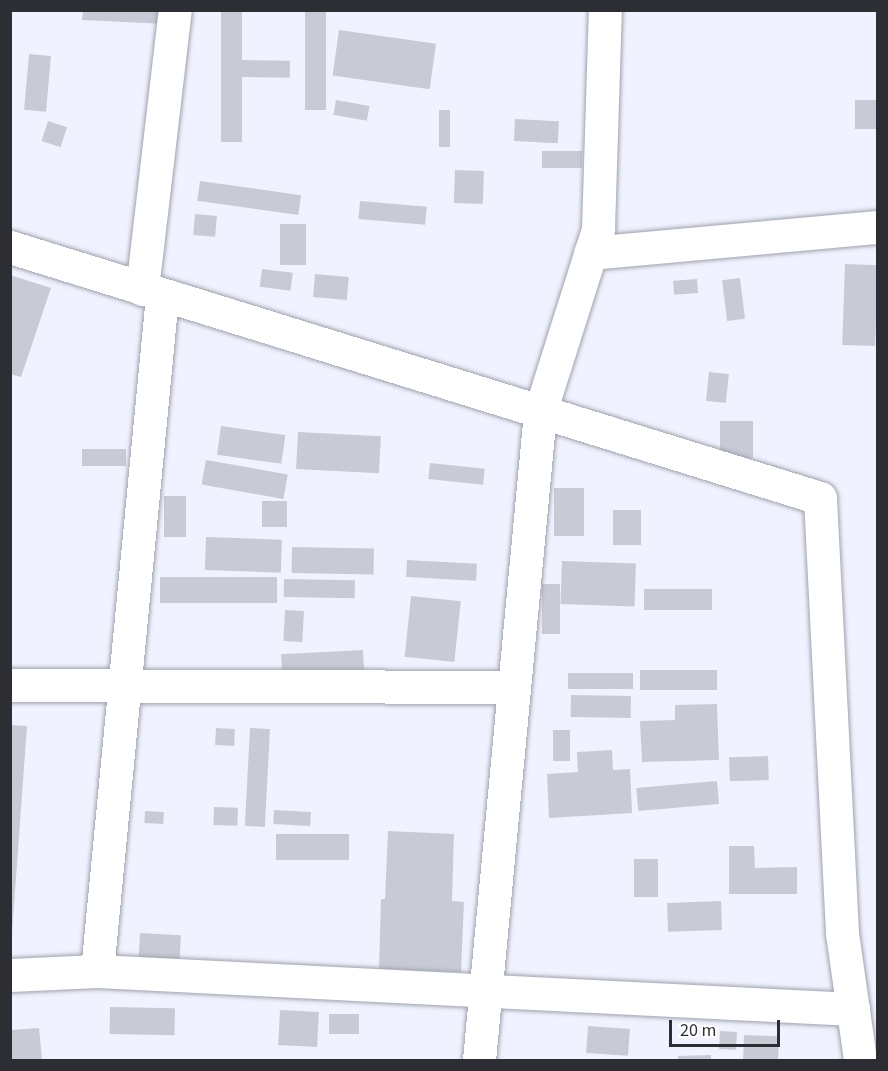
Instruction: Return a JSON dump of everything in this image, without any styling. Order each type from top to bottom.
[{"type":"street","points":[[98,971],[124,686],[175,10]]},
{"type":"street","points":[[479,1060],[540,412],[598,229],[605,10]]},
{"type":"street","points":[[590,253],[878,227]]},
{"type":"street","points":[[10,247],[152,293],[820,498],[842,933],[860,1060]]},
{"type":"street","points":[[10,685],[514,687]]},
{"type":"street","points":[[10,975],[98,971],[853,1009]]},
{"type":"building","points":[[83,10],[167,10],[167,24],[82,20]]},
{"type":"building","points":[[221,10],[242,10],[242,142],[221,142]]},
{"type":"building","points":[[305,10],[326,10],[326,110],[305,110]]},
{"type":"building","points":[[339,30],[436,44],[430,89],[333,76]]},
{"type":"building","points":[[29,54],[51,56],[46,112],[24,110]]},
{"type":"building","points":[[241,60],[290,61],[290,78],[241,77]]},
{"type":"building","points":[[336,100],[369,106],[367,121],[333,115]]},
{"type":"building","points":[[855,100],[878,100],[878,129],[855,129]]},
{"type":"building","points":[[439,110],[450,110],[450,147],[439,147]]},
{"type":"building","points":[[515,119],[559,121],[558,143],[514,141]]},
{"type":"building","points":[[48,121],[67,127],[61,147],[42,141]]},
{"type":"building","points":[[542,151],[582,151],[582,168],[542,168]]},
{"type":"building","points":[[455,170],[484,171],[483,204],[454,203]]},
{"type":"building","points":[[200,181],[301,195],[298,215],[197,201]]},
{"type":"building","points":[[360,201],[427,207],[425,225],[358,219]]},
{"type":"building","points":[[195,214],[217,216],[215,237],[193,235]]},
{"type":"building","points":[[280,224],[306,224],[306,265],[280,265]]},
{"type":"building","points":[[845,264],[878,265],[875,346],[842,345]]},
{"type":"building","points":[[262,269],[293,273],[291,291],[260,287]]},
{"type":"building","points":[[315,274],[349,277],[347,300],[313,297]]},
{"type":"building","points":[[10,275],[51,288],[21,377],[10,374]]},
{"type":"building","points":[[740,278],[745,319],[727,321],[722,280]]},
{"type":"building","points":[[697,279],[698,293],[674,295],[673,281]]},
{"type":"building","points":[[709,372],[729,374],[726,403],[706,401]]},
{"type":"building","points":[[720,421],[753,421],[753,458],[720,458]]},
{"type":"building","points":[[221,426],[285,435],[281,464],[217,455]]},
{"type":"building","points":[[298,432],[381,436],[379,473],[296,469]]},
{"type":"building","points":[[82,449],[126,449],[126,466],[82,466]]},
{"type":"building","points":[[206,460],[288,474],[283,499],[202,485]]},
{"type":"building","points":[[430,463],[485,469],[483,485],[428,479]]},
{"type":"building","points":[[554,488],[584,488],[584,536],[554,536]]},
{"type":"building","points":[[164,496],[186,496],[186,537],[164,537]]},
{"type":"building","points":[[262,501],[287,501],[287,527],[262,527]]},
{"type":"building","points":[[613,510],[641,510],[641,545],[613,545]]},
{"type":"building","points":[[206,537],[282,540],[281,573],[205,570]]},
{"type":"building","points":[[292,547],[374,548],[374,574],[292,573]]},
{"type":"building","points":[[407,560],[477,564],[476,581],[406,577]]},
{"type":"building","points":[[562,561],[636,564],[634,607],[560,604]]},
{"type":"building","points":[[160,577],[277,577],[277,603],[160,603]]},
{"type":"building","points":[[284,579],[355,580],[355,598],[284,597]]},
{"type":"building","points":[[542,584],[560,584],[560,634],[542,634]]},
{"type":"building","points":[[644,589],[712,589],[712,610],[644,610]]},
{"type":"building","points":[[411,596],[461,601],[454,662],[405,657]]},
{"type":"building","points":[[285,610],[304,611],[302,642],[283,641]]},
{"type":"building","points":[[363,650],[364,672],[282,676],[281,654]]},
{"type":"building","points":[[640,670],[717,670],[717,690],[640,690]]},
{"type":"building","points":[[568,673],[633,673],[633,689],[568,689]]},
{"type":"building","points":[[571,695],[631,696],[631,718],[571,717]]},
{"type":"building","points":[[717,704],[719,760],[642,762],[640,721],[675,720],[675,705]]},
{"type":"building","points":[[10,725],[27,726],[12,933],[10,933]]},
{"type":"building","points":[[216,728],[235,729],[234,746],[215,745]]},
{"type":"building","points":[[250,728],[270,729],[265,827],[245,826]]},
{"type":"building","points":[[553,730],[570,730],[570,761],[553,761]]},
{"type":"building","points":[[612,750],[613,770],[630,769],[632,813],[549,818],[547,774],[578,772],[577,752]]},
{"type":"building","points":[[768,756],[769,780],[730,781],[729,757]]},
{"type":"building","points":[[717,781],[719,804],[638,811],[636,788]]},
{"type":"building","points":[[214,807],[238,808],[237,826],[213,825]]},
{"type":"building","points":[[274,810],[311,812],[310,826],[273,824]]},
{"type":"building","points":[[145,811],[164,812],[163,824],[144,823]]},
{"type":"building","points":[[388,831],[454,834],[452,901],[464,902],[461,972],[379,969],[381,899],[385,899]]},
{"type":"building","points":[[276,834],[349,834],[349,860],[276,860]]},
{"type":"building","points":[[729,846],[754,846],[755,868],[797,867],[797,894],[729,894]]},
{"type":"building","points":[[634,859],[658,859],[658,897],[634,897]]},
{"type":"building","points":[[721,901],[722,930],[668,932],[667,903]]},
{"type":"building","points":[[140,933],[181,935],[180,959],[139,957]]},
{"type":"building","points":[[110,1007],[175,1008],[175,1035],[110,1034]]},
{"type":"building","points":[[280,1010],[319,1012],[317,1047],[278,1045]]},
{"type":"building","points":[[329,1014],[359,1014],[359,1034],[329,1034]]},
{"type":"building","points":[[588,1026],[630,1029],[628,1056],[586,1053]]},
{"type":"building","points":[[39,1028],[42,1060],[10,1060],[10,1030]]},
{"type":"building","points":[[720,1031],[737,1032],[736,1050],[719,1049]]},
{"type":"building","points":[[744,1035],[779,1036],[778,1060],[743,1060]]},
{"type":"building","points":[[711,1055],[711,1060],[678,1060],[678,1056]]}]
